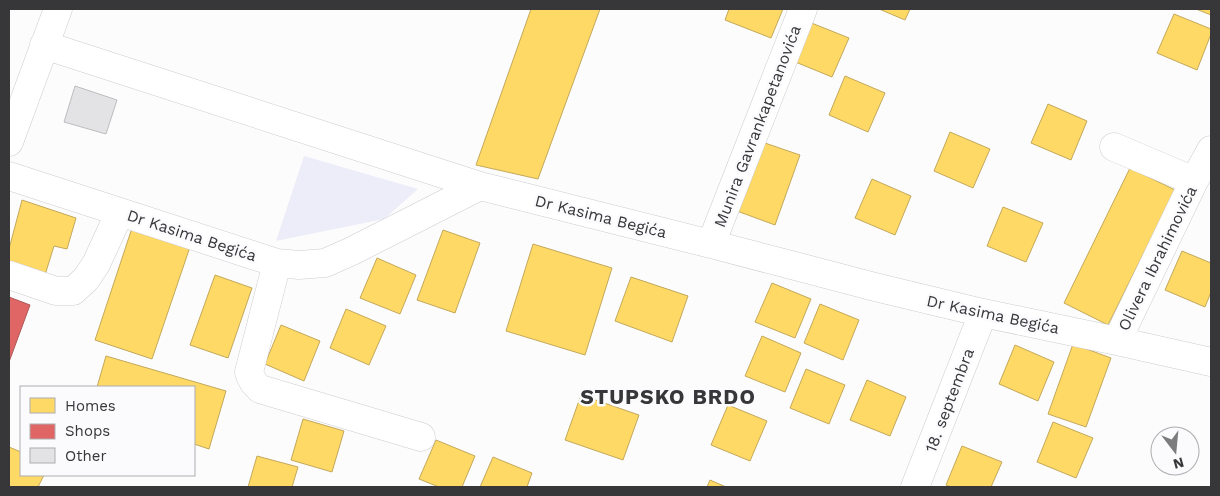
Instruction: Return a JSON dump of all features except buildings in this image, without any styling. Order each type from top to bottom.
[{"type":"street","points":[[9,141],[58,9]]},
{"type":"street","name":"Munira Gavrankapetanovića","points":[[711,244],[803,9]]},
{"type":"street","points":[[44,45],[480,186]]},
{"type":"street","points":[[1114,147],[1194,181]]},
{"type":"street","name":"Olivera Ibrahimovića","points":[[1117,341],[1194,181],[1211,150]]},
{"type":"street","name":"Dr Kasima Begića","points":[[9,176],[277,263],[299,265],[325,263],[480,186],[711,244],[875,288],[1211,362]]},
{"type":"street","points":[[9,275],[56,291],[73,291],[86,279],[96,264],[120,212]]},
{"type":"street","points":[[277,263],[249,372],[253,383],[260,388],[422,437]]},
{"type":"street","name":"18. septembra","points":[[915,487],[983,313]]},
{"type":"shaded area","points":[[304,156],[418,189],[384,219],[276,241]]},
{"type":"district","name":"STUPSKO BRDO","points":[[668,397]]}]
